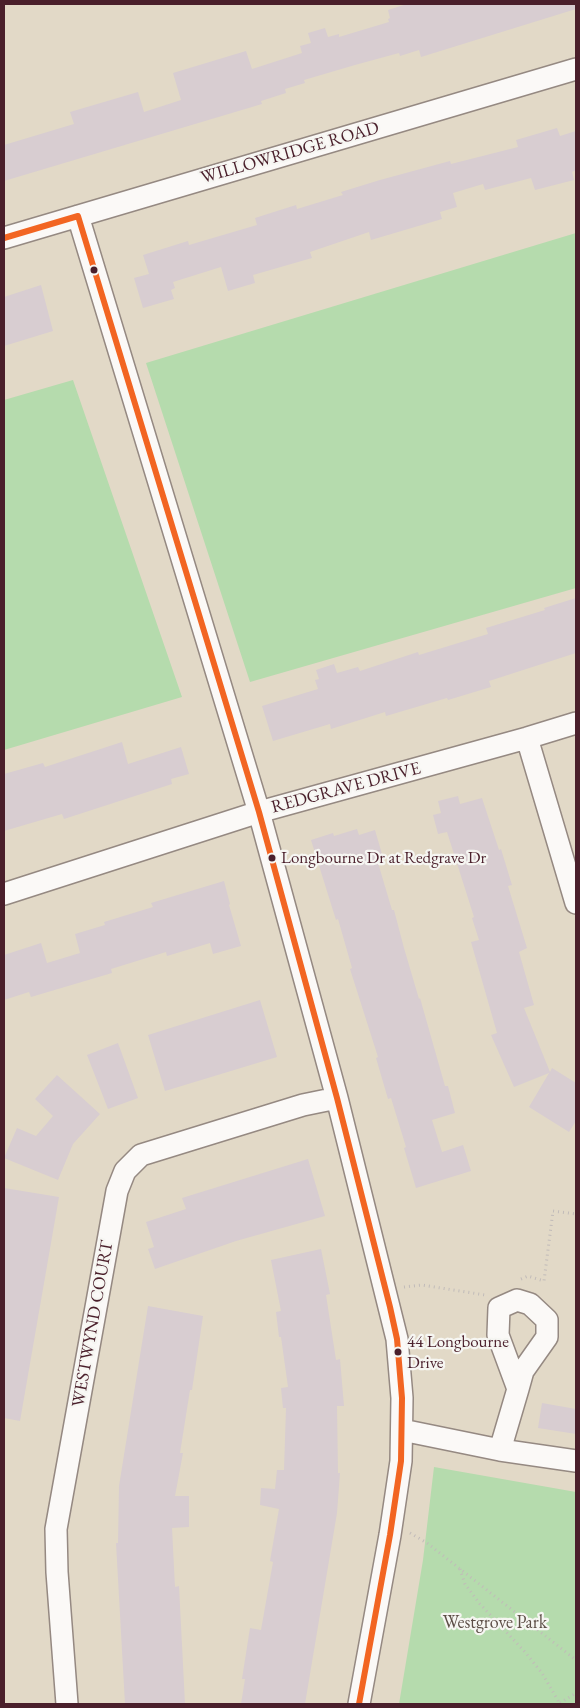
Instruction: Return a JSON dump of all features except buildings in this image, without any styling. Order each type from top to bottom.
[{"type":"street","name":"WILLOWRIDGE ROAD","points":[[4,238],[576,69]]},
{"type":"street","points":[[78,216],[259,812],[337,1098],[397,1339],[402,1398],[402,1461],[359,1704]]},
{"type":"street","name":"REDGRAVE DRIVE","points":[[4,894],[259,812],[576,723]]},
{"type":"street","points":[[527,738],[576,902]]},
{"type":"street","name":"WESTWYND COURT","points":[[67,1704],[57,1572],[56,1529],[117,1191],[125,1171],[141,1155],[303,1105],[337,1098]]},
{"type":"street","points":[[500,1450],[518,1389]]},
{"type":"street","points":[[402,1430],[500,1450],[576,1461]]},
{"type":"street","points":[[541,1456],[576,1477]]},
{"type":"path","points":[[519,1279],[528,1276],[544,1281],[553,1211],[576,1214]]},
{"type":"path","points":[[385,1288],[422,1286],[480,1295],[492,1295]]},
{"type":"path","points":[[392,1522],[427,1543],[576,1660]]},
{"type":"path","points":[[460,1569],[465,1584],[480,1604],[542,1672],[560,1704],[576,1693]]},
{"type":"green space","points":[[576,233],[576,588],[250,682],[146,363]]},
{"type":"green space","points":[[73,380],[182,697],[4,750],[4,400]]},
{"type":"green space","name":"Westgrove Park","points":[[434,1467],[576,1492],[576,1704],[399,1704],[423,1560]]},
{"type":"transit line","points":[[4,238],[78,216],[259,812],[337,1098],[390,1307],[397,1339],[402,1398],[401,1461],[390,1535],[359,1704]]},
{"type":"place","name":"Longbourne Dr at Redgrave Dr","points":[[272,858]]},
{"type":"place","name":"44 Longbourne Drive","points":[[398,1352]]}]
